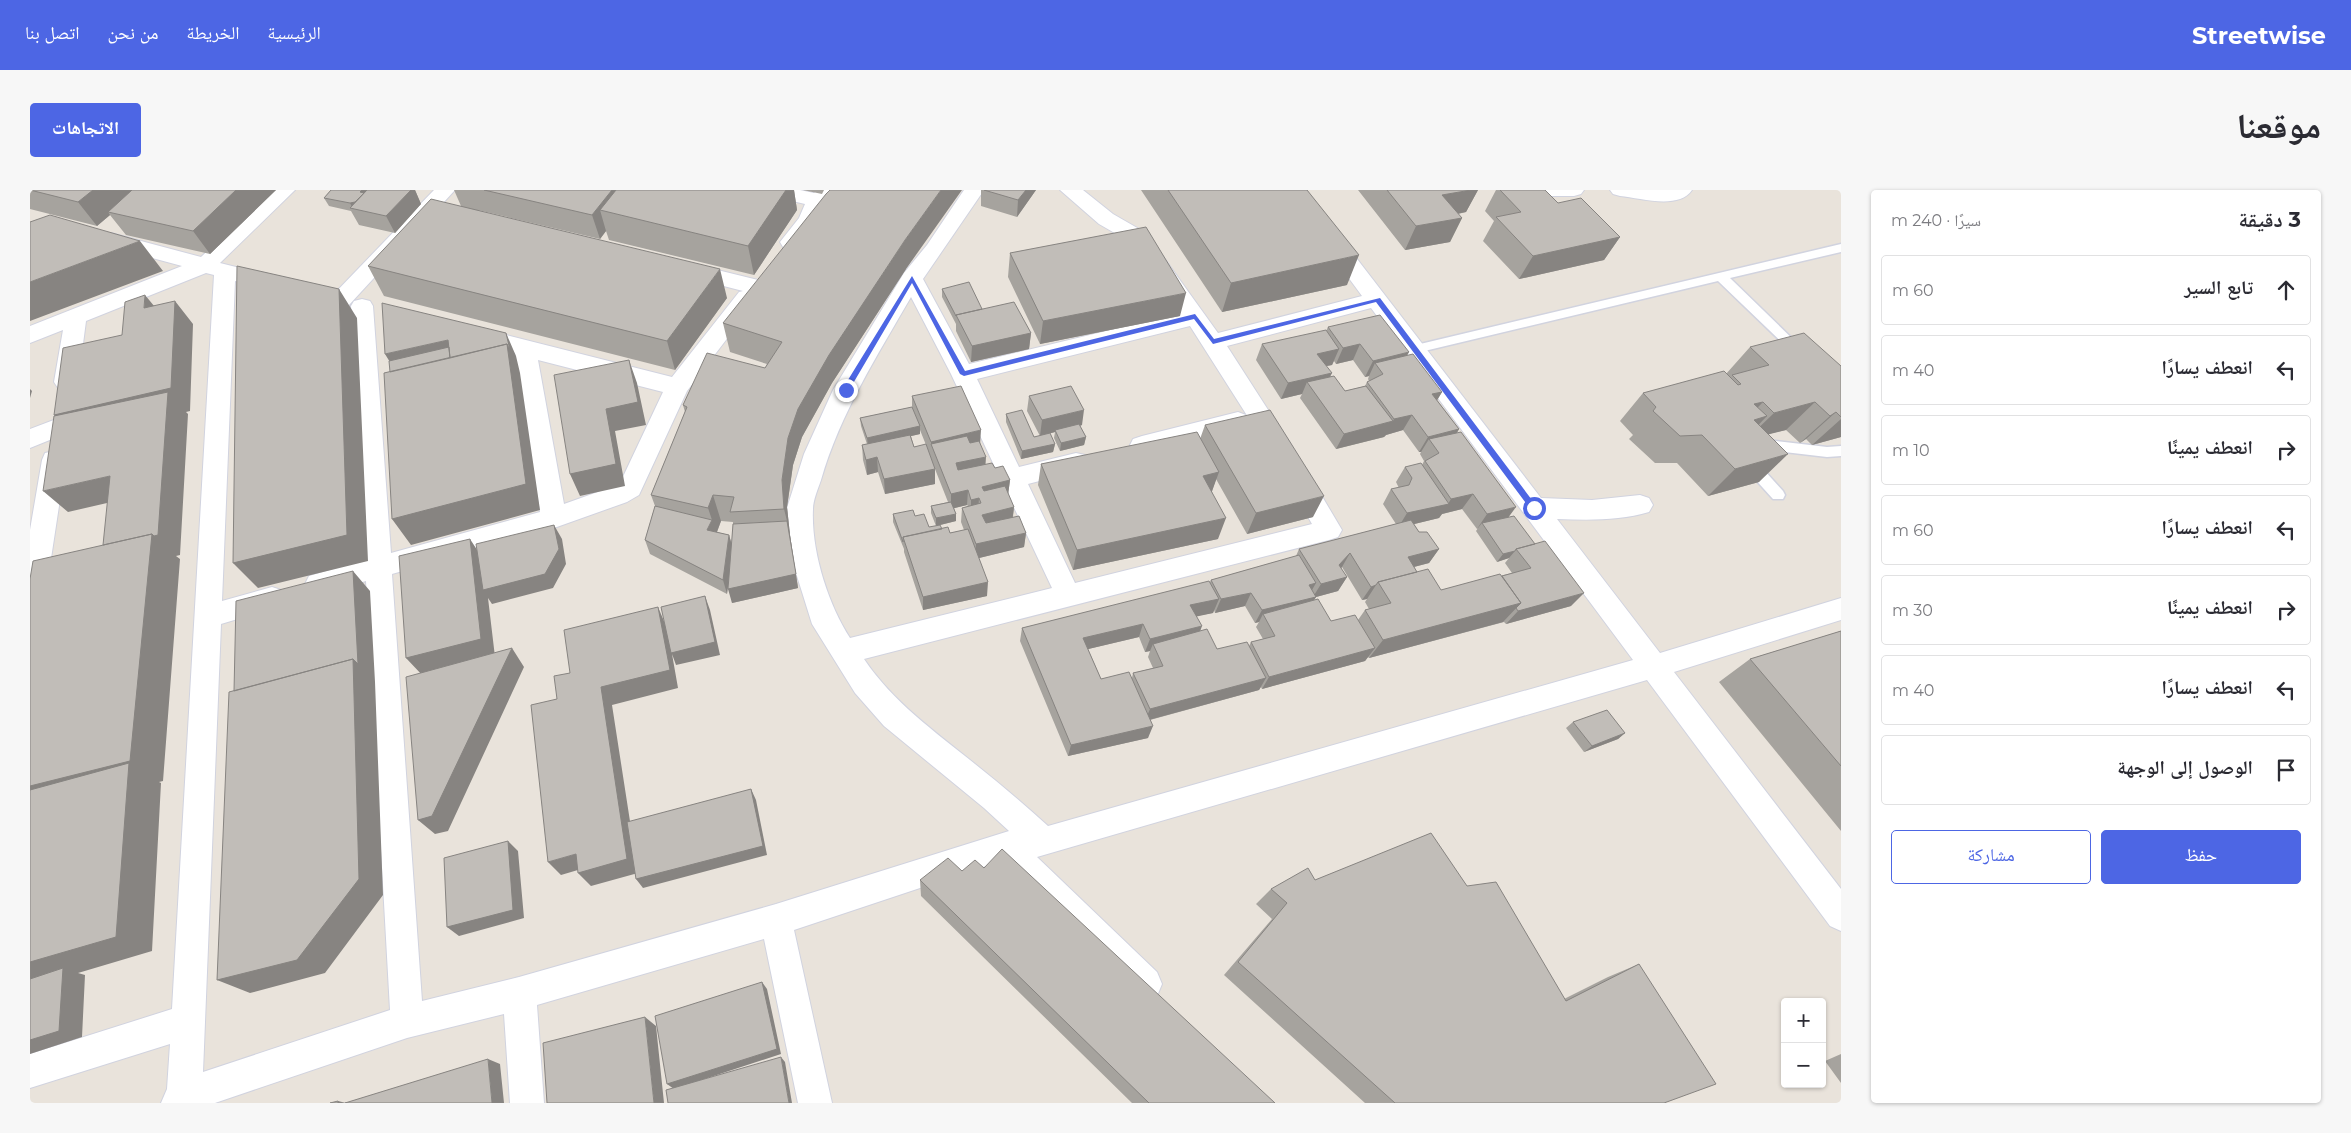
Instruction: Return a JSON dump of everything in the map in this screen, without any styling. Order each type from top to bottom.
[{"type":"street","points":[[30,334],[215,268],[285,190]]},
{"type":"street","points":[[407,1021],[378,566],[351,303],[437,210],[445,190]]},
{"type":"street","points":[[208,616],[378,566],[554,518],[618,495],[630,488],[677,387],[740,309],[754,286],[808,220],[824,195],[770,190]]},
{"type":"street","points":[[974,190],[934,250],[912,278],[846,390],[816,454],[800,508],[805,560],[826,624],[865,684],[894,717],[995,798],[1043,842]]},
{"type":"street","points":[[843,652],[1329,530],[1261,415],[1213,342],[1139,238],[1106,219],[1070,190]]},
{"type":"street","points":[[1294,190],[1416,349],[1841,916]]},
{"type":"street","points":[[1513,190],[1574,190]]},
{"type":"street","points":[[1620,190],[1670,195],[1682,190]]},
{"type":"street","points":[[116,220],[91,234],[264,281]]},
{"type":"street","points":[[669,266],[754,286]]},
{"type":"street","points":[[215,268],[208,616],[188,1022],[182,1101],[407,1021],[519,994],[776,920],[1003,846],[1043,842],[1652,666],[1835,620]]},
{"type":"street","points":[[912,278],[964,374],[1068,595]]},
{"type":"street","points":[[1213,342],[1378,299]]},
{"type":"street","points":[[30,611],[76,317]]},
{"type":"street","points":[[964,374],[1195,317]]},
{"type":"street","points":[[458,330],[677,387]]},
{"type":"street","points":[[525,348],[554,518]]},
{"type":"street","points":[[1012,478],[1261,415]]},
{"type":"street","points":[[30,439],[59,427]]},
{"type":"street","points":[[1534,508],[1592,510],[1640,504]]},
{"type":"street","points":[[1003,846],[1168,1006]]},
{"type":"street","points":[[776,920],[815,1103]]},
{"type":"street","points":[[519,994],[527,1103]]},
{"type":"street","points":[[30,1071],[188,1022]]},
{"type":"lane","points":[[1416,349],[1841,248]]},
{"type":"lane","points":[[1721,277],[1806,358]]},
{"type":"lane","points":[[1778,495],[1745,458],[1747,448],[1760,444],[1827,452],[1841,451]]},
{"type":"building","points":[[30,190],[93,190],[78,202]]},
{"type":"building","points":[[132,190],[236,190],[193,231],[108,212]]},
{"type":"building","points":[[331,190],[362,190],[360,192],[364,193],[355,202],[350,203],[324,198]]},
{"type":"building","points":[[367,190],[411,190],[386,216],[350,208]]},
{"type":"building","points":[[484,190],[612,190],[592,215]]},
{"type":"building","points":[[616,190],[786,190],[748,246],[600,210]]},
{"type":"building","points":[[830,190],[941,190],[905,240],[829,355],[798,409],[788,438],[782,480],[784,509],[730,512],[734,497],[713,495],[708,508],[651,495],[687,407],[683,405],[707,353],[765,368],[782,342],[723,323]]},
{"type":"building","points":[[984,190],[1026,190],[1018,200]]},
{"type":"building","points":[[1168,190],[1307,190],[1359,255],[1231,283]]},
{"type":"building","points":[[1387,190],[1471,190],[1442,195],[1462,218],[1416,226]]},
{"type":"building","points":[[1500,190],[1545,190],[1558,203],[1581,198],[1620,237],[1533,256],[1496,217],[1521,212]]},
{"type":"building","points":[[431,199],[720,269],[667,341],[368,266]]},
{"type":"building","points":[[50,215],[140,241],[30,282],[30,222]]},
{"type":"building","points":[[1146,227],[1186,293],[1043,321],[1010,253]]},
{"type":"building","points":[[237,266],[339,289],[347,535],[233,563]]},
{"type":"building","points":[[969,282],[982,309],[956,316],[942,289]]},
{"type":"building","points":[[145,295],[144,308],[175,301],[171,388],[54,415],[63,348],[122,335],[125,302]]},
{"type":"building","points":[[1014,302],[1031,333],[972,346],[956,315]]},
{"type":"building","points":[[382,303],[506,333],[510,350],[507,344],[450,358],[448,340],[385,354]]},
{"type":"building","points":[[1380,315],[1409,352],[1373,361],[1360,344],[1343,348],[1328,327]]},
{"type":"building","points":[[1326,330],[1339,349],[1317,354],[1332,373],[1288,383],[1262,344]]},
{"type":"building","points":[[1804,333],[1841,366],[1841,417],[1836,412],[1830,416],[1815,402],[1774,413],[1763,402],[1754,404],[1767,416],[1754,420],[1788,454],[1735,469],[1702,435],[1680,436],[1653,411],[1656,407],[1643,393],[1724,371],[1738,385],[1741,384],[1732,375],[1769,365],[1750,347]]},
{"type":"building","points":[[507,344],[526,484],[392,519],[384,373]]},
{"type":"building","points":[[449,347],[450,358],[390,372],[389,361]]},
{"type":"building","points":[[1413,354],[1442,392],[1432,394],[1459,429],[1428,437],[1412,415],[1394,419],[1367,382],[1383,374],[1375,363]]},
{"type":"building","points":[[629,360],[638,402],[606,409],[616,464],[570,474],[554,375]]},
{"type":"building","points":[[1334,376],[1345,391],[1366,386],[1393,421],[1344,434],[1307,382]]},
{"type":"building","points":[[961,386],[981,430],[931,442],[912,396]]},
{"type":"building","points":[[1071,386],[1084,410],[1042,420],[1029,396]]},
{"type":"building","points":[[168,392],[158,535],[154,536],[152,534],[103,545],[110,476],[43,491],[54,416]]},
{"type":"building","points":[[912,407],[920,426],[867,438],[860,418]]},
{"type":"building","points":[[1022,410],[1034,437],[1050,433],[1055,444],[1022,451],[1006,414]]},
{"type":"building","points":[[1270,410],[1324,496],[1256,513],[1205,425]]},
{"type":"building","points":[[1079,424],[1086,437],[1061,443],[1055,430]]},
{"type":"building","points":[[1197,432],[1219,472],[1203,476],[1226,518],[1077,550],[1041,464]]},
{"type":"building","points":[[1461,432],[1516,507],[1487,514],[1473,494],[1451,499],[1425,461],[1439,453],[1429,439]]},
{"type":"building","points":[[910,435],[914,447],[926,444],[935,469],[884,479],[877,457],[866,460],[862,445]]},
{"type":"building","points":[[967,436],[970,443],[979,441],[986,457],[956,463],[958,470],[992,463],[995,468],[1003,466],[1010,480],[982,487],[984,491],[1005,486],[1014,507],[982,515],[986,523],[1019,516],[1026,533],[976,544],[962,508],[981,503],[979,498],[971,500],[968,490],[951,494],[931,444]]},
{"type":"building","points":[[1421,463],[1449,504],[1407,513],[1391,489],[1409,485],[1412,478],[1405,467]]},
{"type":"building","points":[[951,502],[956,514],[936,518],[931,506]]},
{"type":"building","points":[[655,506],[712,520],[707,530],[729,535],[723,580],[645,540]]},
{"type":"building","points":[[913,510],[915,516],[924,514],[929,527],[940,525],[942,529],[903,537],[903,542],[893,514]]},
{"type":"building","points":[[1514,516],[1535,544],[1503,554],[1482,523]]},
{"type":"building","points":[[1411,520],[1419,532],[1427,532],[1439,549],[1408,557],[1417,572],[1378,582],[1371,587],[1350,553],[1339,565],[1347,577],[1321,584],[1299,549]]},
{"type":"building","points":[[787,521],[796,574],[728,589],[733,524]]},
{"type":"building","points":[[554,525],[559,549],[545,574],[483,590],[476,544]]},
{"type":"building","points":[[948,527],[950,533],[968,529],[988,582],[923,597],[903,537]]},
{"type":"building","points":[[152,534],[130,761],[30,786],[30,579],[33,561]]},
{"type":"building","points":[[470,539],[481,639],[406,658],[399,556]]},
{"type":"building","points":[[1545,541],[1584,593],[1518,611],[1516,608],[1521,603],[1502,576],[1531,568],[1516,549]]},
{"type":"building","points":[[1299,555],[1316,583],[1309,585],[1316,597],[1262,610],[1251,593],[1221,599],[1211,580]]},
{"type":"building","points":[[1428,569],[1441,590],[1500,574],[1521,603],[1383,640],[1365,610],[1391,603],[1378,582]]},
{"type":"building","points":[[353,571],[358,664],[353,659],[234,691],[236,601]]},
{"type":"building","points":[[1209,581],[1219,599],[1190,605],[1202,626],[1150,639],[1143,624],[1083,638],[1101,679],[1129,672],[1153,726],[1071,745],[1022,628]]},
{"type":"building","points":[[705,596],[715,642],[671,653],[661,607]]},
{"type":"building","points":[[1318,599],[1331,621],[1355,615],[1375,648],[1269,677],[1251,642],[1275,636],[1263,614]]},
{"type":"building","points":[[658,607],[670,670],[601,687],[627,859],[578,873],[576,854],[548,862],[531,705],[557,699],[554,676],[570,673],[564,630]]},
{"type":"building","points":[[1207,629],[1217,649],[1247,642],[1266,678],[1150,709],[1133,673],[1163,666],[1153,644]]},
{"type":"building","points":[[1841,631],[1841,766],[1750,659]]},
{"type":"building","points":[[512,648],[432,816],[418,820],[406,677]]},
{"type":"building","points":[[353,659],[359,879],[297,960],[217,980],[229,692]]},
{"type":"building","points":[[1607,710],[1625,733],[1592,746],[1573,722]]},
{"type":"building","points":[[129,763],[116,937],[30,962],[30,790]]},
{"type":"building","points":[[751,789],[763,846],[636,879],[627,822]]},
{"type":"building","points":[[1431,833],[1467,886],[1496,882],[1566,1001],[1639,964],[1716,1084],[1664,1103],[1395,1103],[1238,962],[1287,903],[1271,889],[1308,868],[1315,880]]},
{"type":"building","points":[[508,841],[513,910],[447,927],[444,858]]},
{"type":"building","points":[[1002,849],[1275,1103],[1149,1103],[920,880],[948,858],[962,871],[975,860],[984,868]]},
{"type":"building","points":[[63,968],[59,1031],[30,1040],[30,979]]},
{"type":"building","points":[[762,982],[777,1049],[667,1084],[655,1016]]},
{"type":"building","points":[[645,1017],[654,1103],[547,1103],[543,1043]]},
{"type":"building","points":[[781,1057],[789,1103],[668,1103],[666,1090]]},
{"type":"building","points":[[488,1059],[492,1103],[345,1103]]},
{"type":"route","points":[[846,390],[912,278],[964,374],[1195,317],[1213,342],[1378,299],[1534,508]]}]
